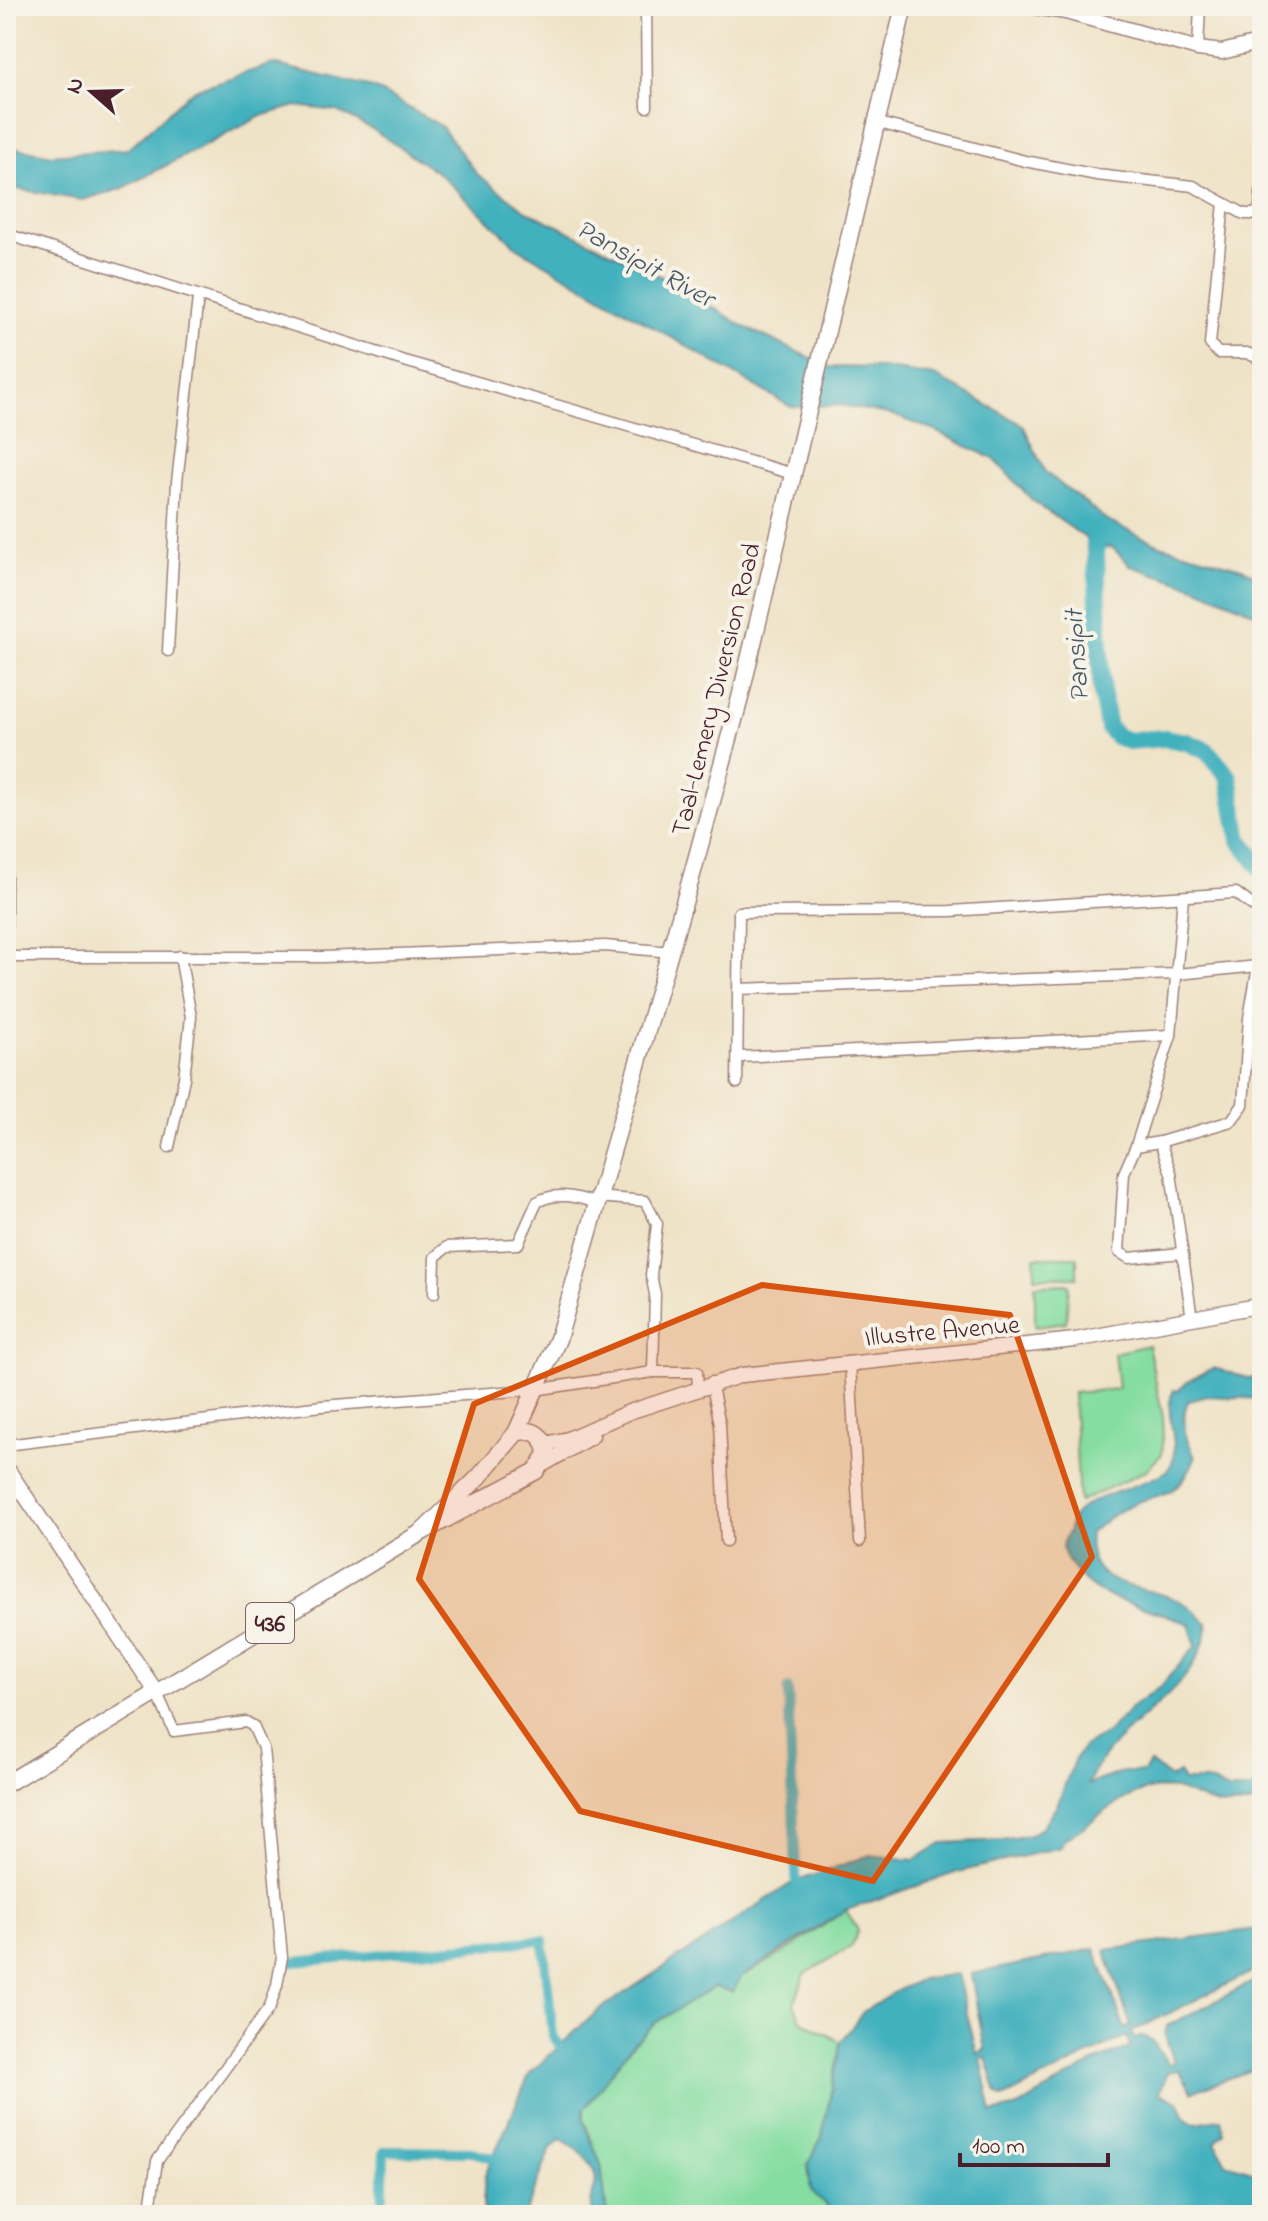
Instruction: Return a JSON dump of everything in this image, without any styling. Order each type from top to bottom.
[{"type":"main road","name":"Taal-Lemery Diversion Road","points":[[524,1432],[541,1385],[671,952],[740,698],[904,6]]},
{"type":"main road","points":[[1029,6],[1066,12],[1198,49],[1222,52],[1262,42]]},
{"type":"main road","name":"Illustre Avenue","points":[[546,1444],[568,1439],[629,1412],[705,1385],[766,1371],[1075,1340],[1262,1305]]},
{"type":"main road","name":"Illustre Avenue","points":[[544,1464],[629,1412]]},
{"type":"main road","points":[[524,1432],[546,1444],[544,1464]]},
{"type":"main road","name":"436","points":[[422,1532],[505,1447],[524,1432]]},
{"type":"main road","points":[[505,1447],[509,1466],[527,1473]]},
{"type":"main road","name":"436","points":[[6,1784],[422,1532],[544,1464]]},
{"type":"main road","points":[[6,1467],[157,1693]]},
{"type":"street","points":[[646,6],[647,107]]},
{"type":"street","points":[[1198,49],[1200,6]]},
{"type":"street","points":[[875,122],[1025,161],[1097,175],[1193,186],[1244,214],[1256,214],[1260,207],[1262,178]]},
{"type":"street","points":[[1224,203],[1210,344],[1218,353],[1247,353],[1262,360]]},
{"type":"street","points":[[6,234],[82,256],[198,298],[793,474]]},
{"type":"street","points":[[168,651],[177,482],[198,298]]},
{"type":"street","points":[[6,687],[6,957],[323,957],[605,946],[671,952]]},
{"type":"street","points":[[737,1083],[740,1057],[739,912],[950,911],[1236,893],[1257,909],[1261,920],[1240,1113],[1231,1121],[1136,1146]]},
{"type":"street","points":[[1182,1253],[1129,1258],[1119,1252],[1124,1173],[1136,1146],[1171,1035],[1183,897]]},
{"type":"street","points":[[169,1147],[184,1078],[191,1017],[180,956]]},
{"type":"street","points":[[739,989],[1178,974],[1258,966]]},
{"type":"street","points":[[740,1057],[1171,1035]]},
{"type":"street","points":[[1160,1142],[1171,1173],[1192,1319]]},
{"type":"street","points":[[434,1293],[435,1257],[447,1247],[518,1244],[537,1202],[543,1198],[645,1201],[657,1224],[651,1275],[655,1294],[653,1372]]},
{"type":"street","points":[[850,1363],[860,1541]]},
{"type":"street","points":[[6,1445],[322,1406],[653,1372],[697,1372],[720,1424],[726,1541]]},
{"type":"street","points":[[149,2215],[157,2161],[270,2007],[282,1957],[263,1748],[253,1726],[246,1722],[174,1731],[157,1693]]},
{"type":"highlighted area","points":[[762,1285],[1010,1315],[1092,1557],[873,1881],[580,1811],[419,1579],[474,1404]]},
{"type":"green space","points":[[1035,1257],[1077,1257],[1077,1277],[1035,1277]]},
{"type":"green space","points":[[1069,1284],[1066,1322],[1035,1326],[1035,1285]]},
{"type":"green space","points":[[1148,1345],[1163,1417],[1162,1454],[1145,1471],[1079,1502],[1073,1393],[1118,1389],[1114,1353]]},
{"type":"green space","points":[[846,1910],[858,1930],[852,1946],[805,1974],[794,2004],[801,2020],[841,2042],[822,2137],[808,2164],[811,2190],[829,2208],[845,2215],[607,2215],[601,2165],[584,2121],[584,2109],[633,2044],[655,2023],[714,1987],[723,1986],[782,1954]]},
{"type":"water","points":[[273,64],[373,88],[441,126],[477,174],[525,210],[672,282],[743,326],[829,367],[882,368],[935,376],[1023,425],[1045,472],[1109,522],[1160,545],[1242,568],[1262,579],[1262,616],[1198,588],[1131,566],[1112,547],[1087,550],[1087,539],[1034,502],[994,459],[933,430],[893,415],[841,405],[791,407],[518,248],[441,175],[374,130],[337,111],[296,106],[261,116],[121,189],[82,200],[6,187],[6,146],[52,155],[128,149],[193,90]]},
{"type":"water","points":[[1213,1368],[1248,1378],[1262,1378],[1262,1399],[1208,1396],[1188,1401],[1184,1423],[1195,1458],[1181,1482],[1167,1493],[1122,1509],[1090,1532],[1090,1552],[1096,1567],[1107,1577],[1183,1603],[1208,1623],[1201,1649],[1189,1671],[1173,1690],[1117,1741],[1100,1761],[1088,1784],[1123,1772],[1144,1772],[1150,1763],[1171,1778],[1179,1773],[1183,1781],[1207,1781],[1229,1790],[1250,1790],[1262,1778],[1262,1802],[1224,1806],[1173,1789],[1150,1789],[1124,1799],[1064,1839],[1061,1847],[958,1872],[846,1910],[741,1977],[733,1992],[714,1987],[655,2023],[633,2044],[584,2109],[584,2121],[601,2165],[607,2215],[593,2212],[596,2178],[591,2164],[561,2139],[551,2148],[525,2215],[488,2215],[483,2206],[485,2175],[530,2073],[600,2009],[792,1883],[870,1855],[914,1860],[942,1843],[1002,1840],[1030,1835],[1042,1827],[1058,1803],[1074,1761],[1085,1745],[1107,1733],[1131,1708],[1160,1687],[1196,1646],[1189,1624],[1122,1602],[1092,1587],[1068,1561],[1062,1545],[1074,1517],[1085,1506],[1167,1471],[1174,1452],[1170,1400],[1174,1390],[1178,1391],[1186,1382]]},
{"type":"water","points":[[1257,1929],[1262,1967],[1131,2032],[1134,2039],[1143,2036],[1153,2042],[1168,2064],[1174,2062],[1165,2035],[1167,2026],[1262,1977],[1262,2066],[1192,2092],[1179,2070],[1168,2072],[1159,2093],[1179,2102],[1185,2119],[1195,2123],[1221,2119],[1224,2133],[1215,2142],[1226,2163],[1262,2174],[1262,2215],[845,2215],[829,2208],[811,2190],[808,2164],[822,2137],[841,2042],[863,2012],[921,1979],[957,1974],[977,2054],[985,2050],[971,1974],[1095,1949],[1125,2029],[1131,2026],[1105,1950]],"holes":[[[1126,2036],[1131,2047],[1092,2063],[1018,2107],[992,2113],[981,2058],[986,2057],[997,2093],[1003,2098]]]},
{"type":"waterway","name":"Pansipit","points":[[1095,534],[1102,696],[1108,727],[1116,736],[1128,741],[1165,738],[1187,742],[1207,751],[1229,777],[1240,840],[1262,869]]},
{"type":"waterway","points":[[788,1689],[797,1894]]},
{"type":"waterway","points":[[293,1962],[543,1940],[553,2036],[568,2057]]},
{"type":"waterway","points":[[382,2215],[384,2151],[472,2152],[501,2160]]},
{"type":"water label","name":"Pansipit River","points":[[646,262]]}]
